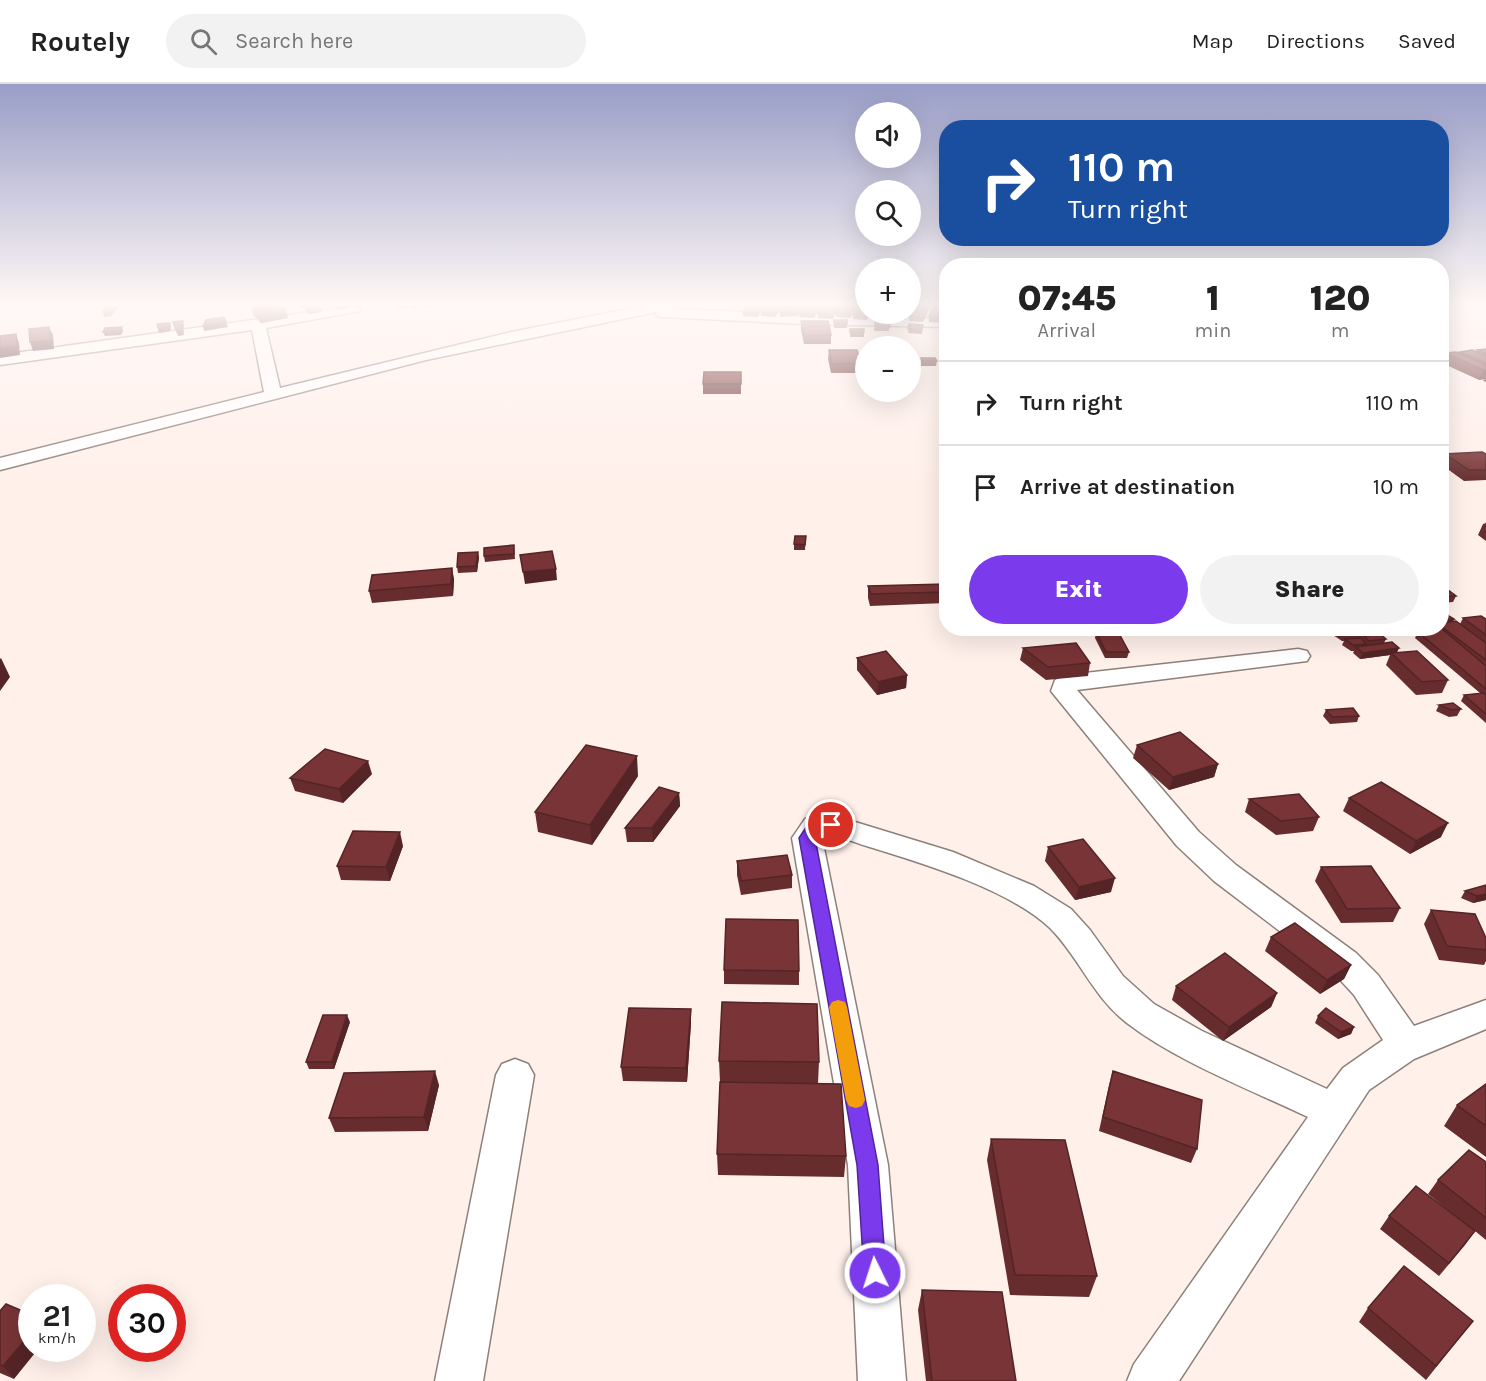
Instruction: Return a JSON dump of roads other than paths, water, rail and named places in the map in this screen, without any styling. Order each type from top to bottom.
[{"type":"street","points":[[266,364],[273,394]]},
{"type":"street","points":[[0,464],[400,364]]},
{"type":"street","points":[[1298,656],[1067,683],[1064,685],[1064,691],[1188,839],[1225,873],[1344,962],[1366,985],[1406,1044]]},
{"type":"street","points":[[882,1381],[868,1165],[807,838],[814,827],[823,824],[831,825],[948,862],[1002,883],[1049,910],[1072,929],[1120,996],[1147,1018],[1178,1037],[1333,1110]]},
{"type":"street","points":[[1151,1381],[1356,1079],[1379,1059],[1406,1044],[1486,1014]]},
{"type":"street","points":[[459,1381],[515,1075]]}]
